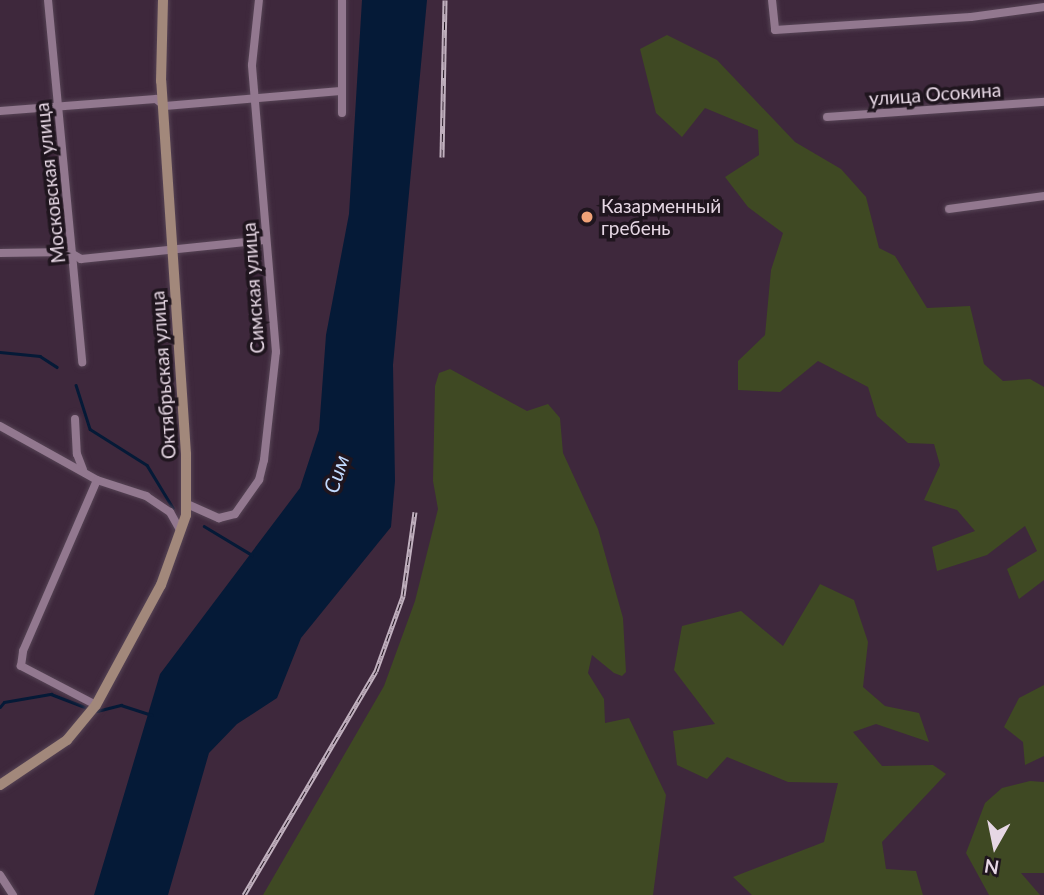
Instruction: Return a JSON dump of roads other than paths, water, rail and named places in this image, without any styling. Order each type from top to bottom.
[{"type":"main road","name":"Октябрьская улица","points":[[0,785],[28,770],[83,723],[96,705],[161,585],[187,505],[162,102],[163,0]]},
{"type":"street","name":"Московская улица","points":[[48,0],[69,252],[77,276],[82,362]]},
{"type":"street","name":"Симская улица","points":[[187,505],[226,518],[235,514],[258,480],[276,352],[265,240],[252,37],[260,0]]},
{"type":"street","points":[[342,0],[342,113]]},
{"type":"street","points":[[772,0],[775,30],[971,17],[1044,7]]},
{"type":"street","points":[[0,111],[58,104],[156,99],[165,106],[340,90]]},
{"type":"street","name":"улица Осокина","points":[[827,117],[1044,102]]},
{"type":"street","points":[[950,209],[1044,196]]},
{"type":"street","points":[[0,253],[69,252],[82,260],[265,240]]},
{"type":"street","points":[[75,419],[76,454],[83,470]]},
{"type":"street","points":[[0,426],[97,480],[146,496],[170,512],[180,530]]},
{"type":"street","points":[[96,705],[21,666],[23,651],[97,480]]},
{"type":"street","points":[[0,875],[13,895]]},
{"type":"water","name":"Сим","points":[[362,0],[427,0],[393,365],[395,481],[391,527],[301,638],[277,698],[237,724],[209,753],[168,895],[94,895],[160,674],[300,488],[319,430],[326,335],[349,214]]},
{"type":"waterway","points":[[0,352],[40,356],[57,367]]},
{"type":"waterway","points":[[76,385],[90,429],[147,465],[173,508]]},
{"type":"waterway","points":[[204,526],[252,555]]},
{"type":"waterway","points":[[0,707],[4,702],[51,694],[88,708]]},
{"type":"waterway","points":[[97,711],[121,705],[151,715]]},
{"type":"railway","points":[[442,157],[445,0]]},
{"type":"railway","points":[[244,895],[376,671],[403,596],[415,512]]},
{"type":"place","name":"Казарменный гребень","points":[[587,217]]}]
